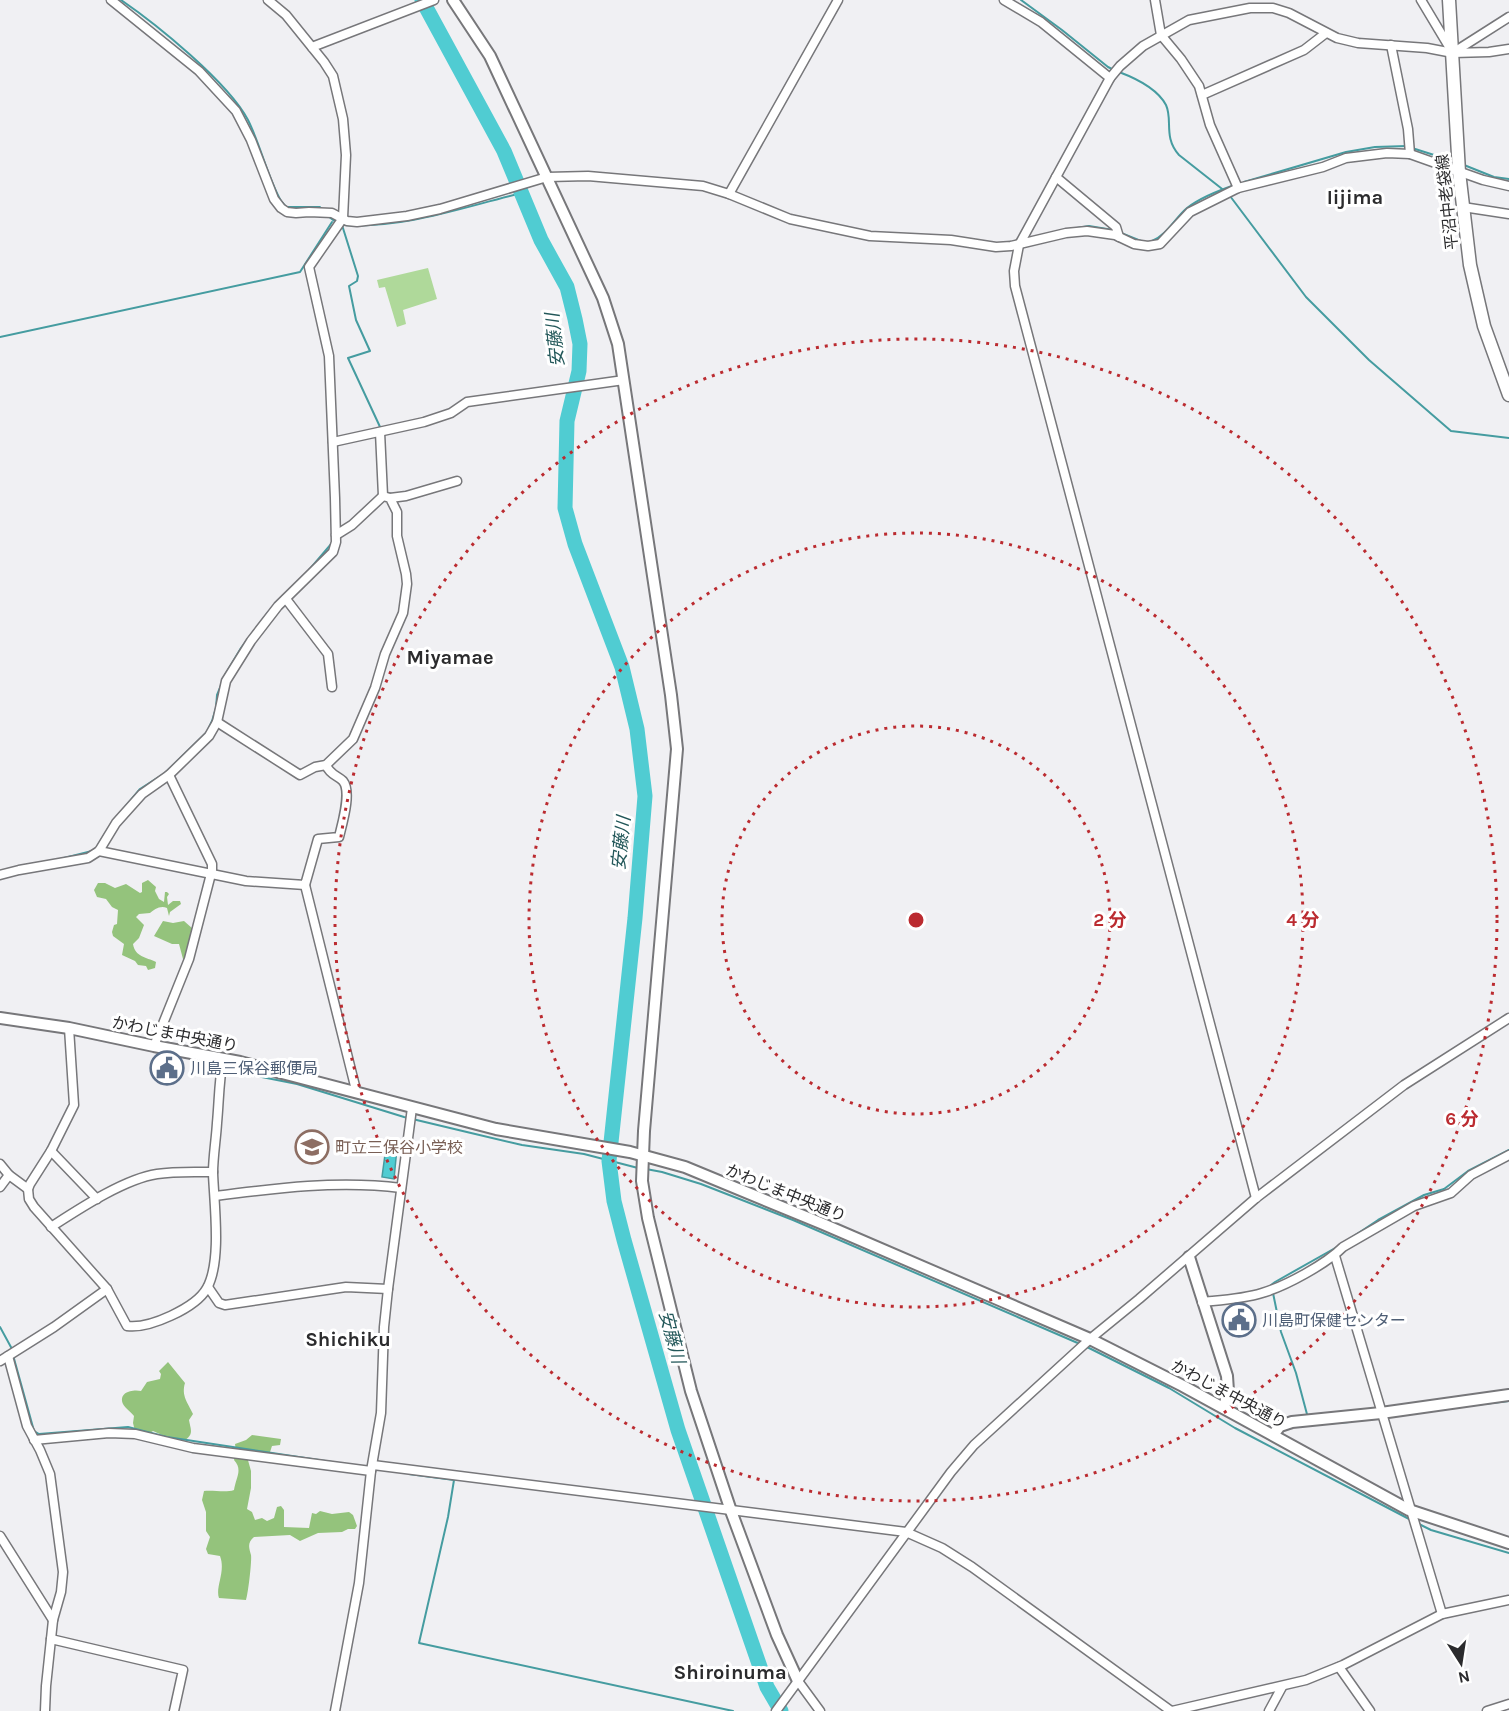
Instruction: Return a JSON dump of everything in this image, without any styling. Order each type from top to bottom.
[{"type":"main road","name":"平沼中老袋線","points":[[1449,0],[1459,172],[1476,295],[1490,345],[1509,395]]},
{"type":"street","points":[[111,0],[200,71],[236,111],[251,140],[274,199],[281,208],[287,212],[296,213],[332,213],[343,219],[357,222],[407,216],[440,209],[546,177],[588,176],[703,186],[790,219],[862,235],[951,240],[996,247],[1019,245],[1066,233],[1100,231],[1134,244],[1148,246],[1160,244],[1190,212],[1238,188],[1323,167],[1346,158],[1410,153],[1459,172],[1509,186]]},
{"type":"street","points":[[0,875],[87,858],[99,851],[116,823],[130,806],[142,794],[169,775],[208,736],[217,722],[226,681],[251,641],[286,599],[333,552],[336,535],[329,356],[309,267],[343,219],[346,154],[343,119],[333,76],[286,15],[268,0]]},
{"type":"street","points":[[312,47],[434,0]]},
{"type":"street","points":[[453,0],[490,57],[603,298],[615,332],[671,695],[677,749],[642,1181],[648,1218],[678,1342],[701,1424],[777,1635],[798,1681],[820,1711]]},
{"type":"street","points":[[729,194],[838,0]]},
{"type":"street","points":[[1004,0],[1041,22],[1110,78]]},
{"type":"street","points":[[1155,0],[1161,35],[1192,74],[1202,95],[1210,125],[1238,188]]},
{"type":"street","points":[[1267,8],[1279,0]]},
{"type":"street","points":[[1421,0],[1453,53]]},
{"type":"street","points":[[1256,1198],[1015,286],[1014,271],[1019,245],[1110,78],[1128,58],[1161,35],[1189,20],[1250,8],[1267,8],[1288,14],[1337,38],[1358,43],[1427,48],[1453,53],[1509,49]]},
{"type":"street","points":[[1453,53],[1509,17]]},
{"type":"street","points":[[1202,95],[1304,50],[1326,33]]},
{"type":"street","points":[[1390,45],[1408,129],[1410,153]]},
{"type":"street","points":[[1056,177],[1116,227],[1119,237]]},
{"type":"street","points":[[1463,207],[1509,214]]},
{"type":"street","points":[[333,442],[451,413],[466,402],[624,380]]},
{"type":"street","points":[[217,722],[300,775],[315,767],[326,765],[353,739],[375,688],[384,654],[403,613],[407,584],[397,536],[397,512],[386,497],[380,432]]},
{"type":"street","points":[[336,535],[386,497],[406,496],[457,481]]},
{"type":"street","points":[[286,599],[328,654],[332,687]]},
{"type":"street","points":[[326,765],[331,773],[345,784],[346,797],[339,837],[318,840],[305,885],[355,1086],[354,1092]]},
{"type":"street","points":[[154,1046],[189,958],[212,864],[172,786],[169,775]]},
{"type":"street","points":[[99,851],[246,881],[305,885]]},
{"type":"street","name":"かわじま中央通り","points":[[0,1018],[69,1028],[224,1059],[295,1075],[496,1129],[626,1151],[685,1167],[1090,1339],[1273,1434],[1413,1518],[1509,1543]]},
{"type":"street","points":[[776,1711],[906,1532],[974,1445],[1090,1339],[1256,1198],[1404,1085],[1509,1018]]},
{"type":"street","points":[[69,1028],[74,1105],[51,1151],[28,1189],[29,1199],[107,1289],[127,1326],[135,1327],[182,1311],[200,1298],[208,1287],[215,1242],[213,1172],[224,1059]]},
{"type":"street","points":[[335,1711],[359,1582],[372,1468],[381,1413],[384,1327],[412,1107]]},
{"type":"street","points":[[51,1151],[97,1199]]},
{"type":"street","points":[[1202,1302],[1237,1299],[1277,1287],[1335,1256],[1344,1247],[1414,1206],[1450,1193],[1471,1175],[1509,1155]]},
{"type":"street","points":[[0,1164],[9,1175],[28,1189]]},
{"type":"street","points":[[51,1227],[97,1199],[154,1174],[213,1172]]},
{"type":"street","points":[[0,1187],[9,1175]]},
{"type":"street","points":[[215,1196],[314,1185],[376,1185],[401,1188]]},
{"type":"street","points":[[1335,1256],[1442,1614]]},
{"type":"street","points":[[1189,1257],[1227,1376],[1228,1391],[1224,1408]]},
{"type":"street","points":[[208,1287],[219,1304],[225,1305],[346,1287],[388,1289]]},
{"type":"street","points":[[0,1361],[54,1327],[107,1289]]},
{"type":"street","points":[[8,1356],[27,1426],[50,1474],[63,1572],[61,1592],[53,1620],[45,1711]]},
{"type":"street","points":[[1273,1434],[1280,1426],[1292,1422],[1381,1413],[1509,1395]]},
{"type":"street","points":[[34,1440],[135,1434],[194,1448],[906,1532],[942,1548],[972,1567],[1171,1711],[1222,1698],[1282,1687],[1315,1677],[1442,1614],[1509,1600]]},
{"type":"street","points":[[0,1536],[53,1620]]},
{"type":"street","points":[[51,1639],[183,1670],[174,1711]]},
{"type":"street","points":[[1338,1667],[1370,1711]]},
{"type":"street","points":[[1269,1711],[1282,1687]]},
{"type":"street","points":[[1486,1711],[1509,1704]]},
{"type":"green space","points":[[428,268],[437,299],[403,310],[406,324],[397,327],[385,287],[379,288],[377,280]]},
{"type":"green space","points":[[148,880],[156,887],[155,891],[159,899],[164,902],[165,892],[167,892],[169,894],[168,905],[173,901],[180,901],[181,904],[170,912],[169,916],[167,908],[162,907],[136,917],[144,925],[139,938],[133,944],[134,948],[142,956],[156,962],[155,968],[148,970],[146,966],[138,965],[135,961],[122,955],[124,944],[113,936],[112,932],[114,925],[117,924],[118,910],[112,907],[106,899],[97,897],[94,890],[98,883],[105,883],[115,888],[126,884],[140,893],[142,883]]},
{"type":"green space","points":[[163,921],[173,923],[184,921],[193,929],[186,959],[183,959],[179,944],[172,944],[154,936]]},
{"type":"green space","points":[[168,1362],[185,1383],[184,1396],[193,1414],[189,1420],[191,1434],[184,1441],[171,1439],[153,1431],[148,1434],[135,1431],[134,1416],[124,1406],[122,1400],[127,1392],[141,1391],[147,1382],[160,1379],[159,1371]]},
{"type":"green space","points":[[252,1435],[281,1439],[280,1445],[272,1446],[269,1455],[246,1453],[251,1471],[247,1509],[252,1512],[255,1520],[262,1518],[267,1521],[274,1518],[277,1507],[281,1506],[284,1510],[284,1527],[309,1528],[312,1513],[316,1514],[320,1511],[332,1514],[349,1512],[353,1515],[357,1526],[355,1529],[342,1532],[318,1533],[300,1541],[290,1535],[254,1537],[249,1546],[251,1564],[246,1600],[219,1598],[222,1562],[220,1556],[208,1554],[206,1549],[210,1537],[206,1531],[206,1512],[202,1500],[204,1491],[234,1490],[238,1470],[234,1460],[235,1444]]},
{"type":"water","points":[[386,1147],[397,1148],[394,1179],[382,1177]]},
{"type":"waterway","points":[[121,0],[190,55],[238,105],[248,120],[276,191],[286,207],[320,207],[322,210]]},
{"type":"waterway","name":"安藤川","points":[[422,0],[504,151],[541,240],[567,287],[575,319],[580,344],[579,371],[567,421],[565,508],[575,544],[622,667],[637,729],[645,796],[635,918],[609,1161],[614,1201],[678,1430],[767,1687],[781,1711]]},
{"type":"waterway","points":[[1021,0],[1114,70]]},
{"type":"waterway","points":[[1119,72],[1145,84],[1162,99],[1168,111],[1171,142],[1174,148],[1179,155],[1226,192]]},
{"type":"waterway","points":[[1244,182],[1346,152],[1375,147],[1407,146]]},
{"type":"waterway","points":[[1412,148],[1453,161]]},
{"type":"waterway","points":[[1464,165],[1494,177],[1509,179]]},
{"type":"waterway","points":[[1152,241],[1167,231],[1192,204],[1235,185]]},
{"type":"waterway","points":[[343,225],[388,224],[411,220],[522,193]]},
{"type":"waterway","points":[[1230,196],[1306,297],[1369,360],[1451,431],[1509,438]]},
{"type":"waterway","points":[[328,216],[337,223]]},
{"type":"waterway","points":[[0,337],[300,272],[332,222]]},
{"type":"waterway","points":[[342,225],[358,276],[357,281],[349,286],[356,320],[370,351],[348,358],[381,429]]},
{"type":"waterway","points":[[1077,228],[1089,226],[1113,230]]},
{"type":"waterway","points":[[1121,233],[1141,241]]},
{"type":"waterway","points":[[309,570],[332,543]]},
{"type":"waterway","points":[[225,675],[241,648],[269,611]]},
{"type":"waterway","points":[[120,813],[140,789],[165,773],[207,732],[222,683]]},
{"type":"waterway","points":[[98,845],[106,832]]},
{"type":"waterway","points":[[60,859],[92,851]]},
{"type":"waterway","points":[[227,1070],[297,1084],[404,1117],[471,1133],[522,1145],[584,1154],[638,1168]]},
{"type":"waterway","points":[[1351,1238],[1378,1220],[1424,1195],[1444,1189],[1468,1171],[1509,1150]]},
{"type":"waterway","points":[[646,1169],[701,1184],[793,1220],[1080,1344]]},
{"type":"waterway","points":[[1272,1288],[1271,1285],[1275,1282],[1337,1247]]},
{"type":"waterway","points":[[1273,1293],[1281,1332],[1296,1373],[1308,1418]]},
{"type":"waterway","points":[[0,1327],[12,1349]]},
{"type":"waterway","points":[[1085,1346],[1169,1388],[1235,1428],[1411,1520]]},
{"type":"waterway","points":[[13,1355],[34,1431],[39,1434],[128,1427],[167,1437],[332,1462]]},
{"type":"waterway","points":[[1467,1406],[1509,1401]]},
{"type":"waterway","points":[[1309,1425],[1349,1422]]},
{"type":"waterway","points":[[409,1474],[454,1480],[448,1517],[419,1643],[733,1711]]},
{"type":"waterway","points":[[1419,1524],[1431,1530],[1509,1553]]},
{"type":"place","name":"川島三保谷郵便局","points":[[167,1068]]},
{"type":"place","name":"町立三保谷小学校","points":[[312,1147]]},
{"type":"place","name":"川島町保健センター","points":[[1239,1320]]},
{"type":"district","name":"Iijima","points":[[1355,197]]},
{"type":"district","name":"Miyamae","points":[[450,657]]},
{"type":"district","name":"Shichiku","points":[[348,1339]]},
{"type":"district","name":"Shiroinuma","points":[[730,1672]]}]
